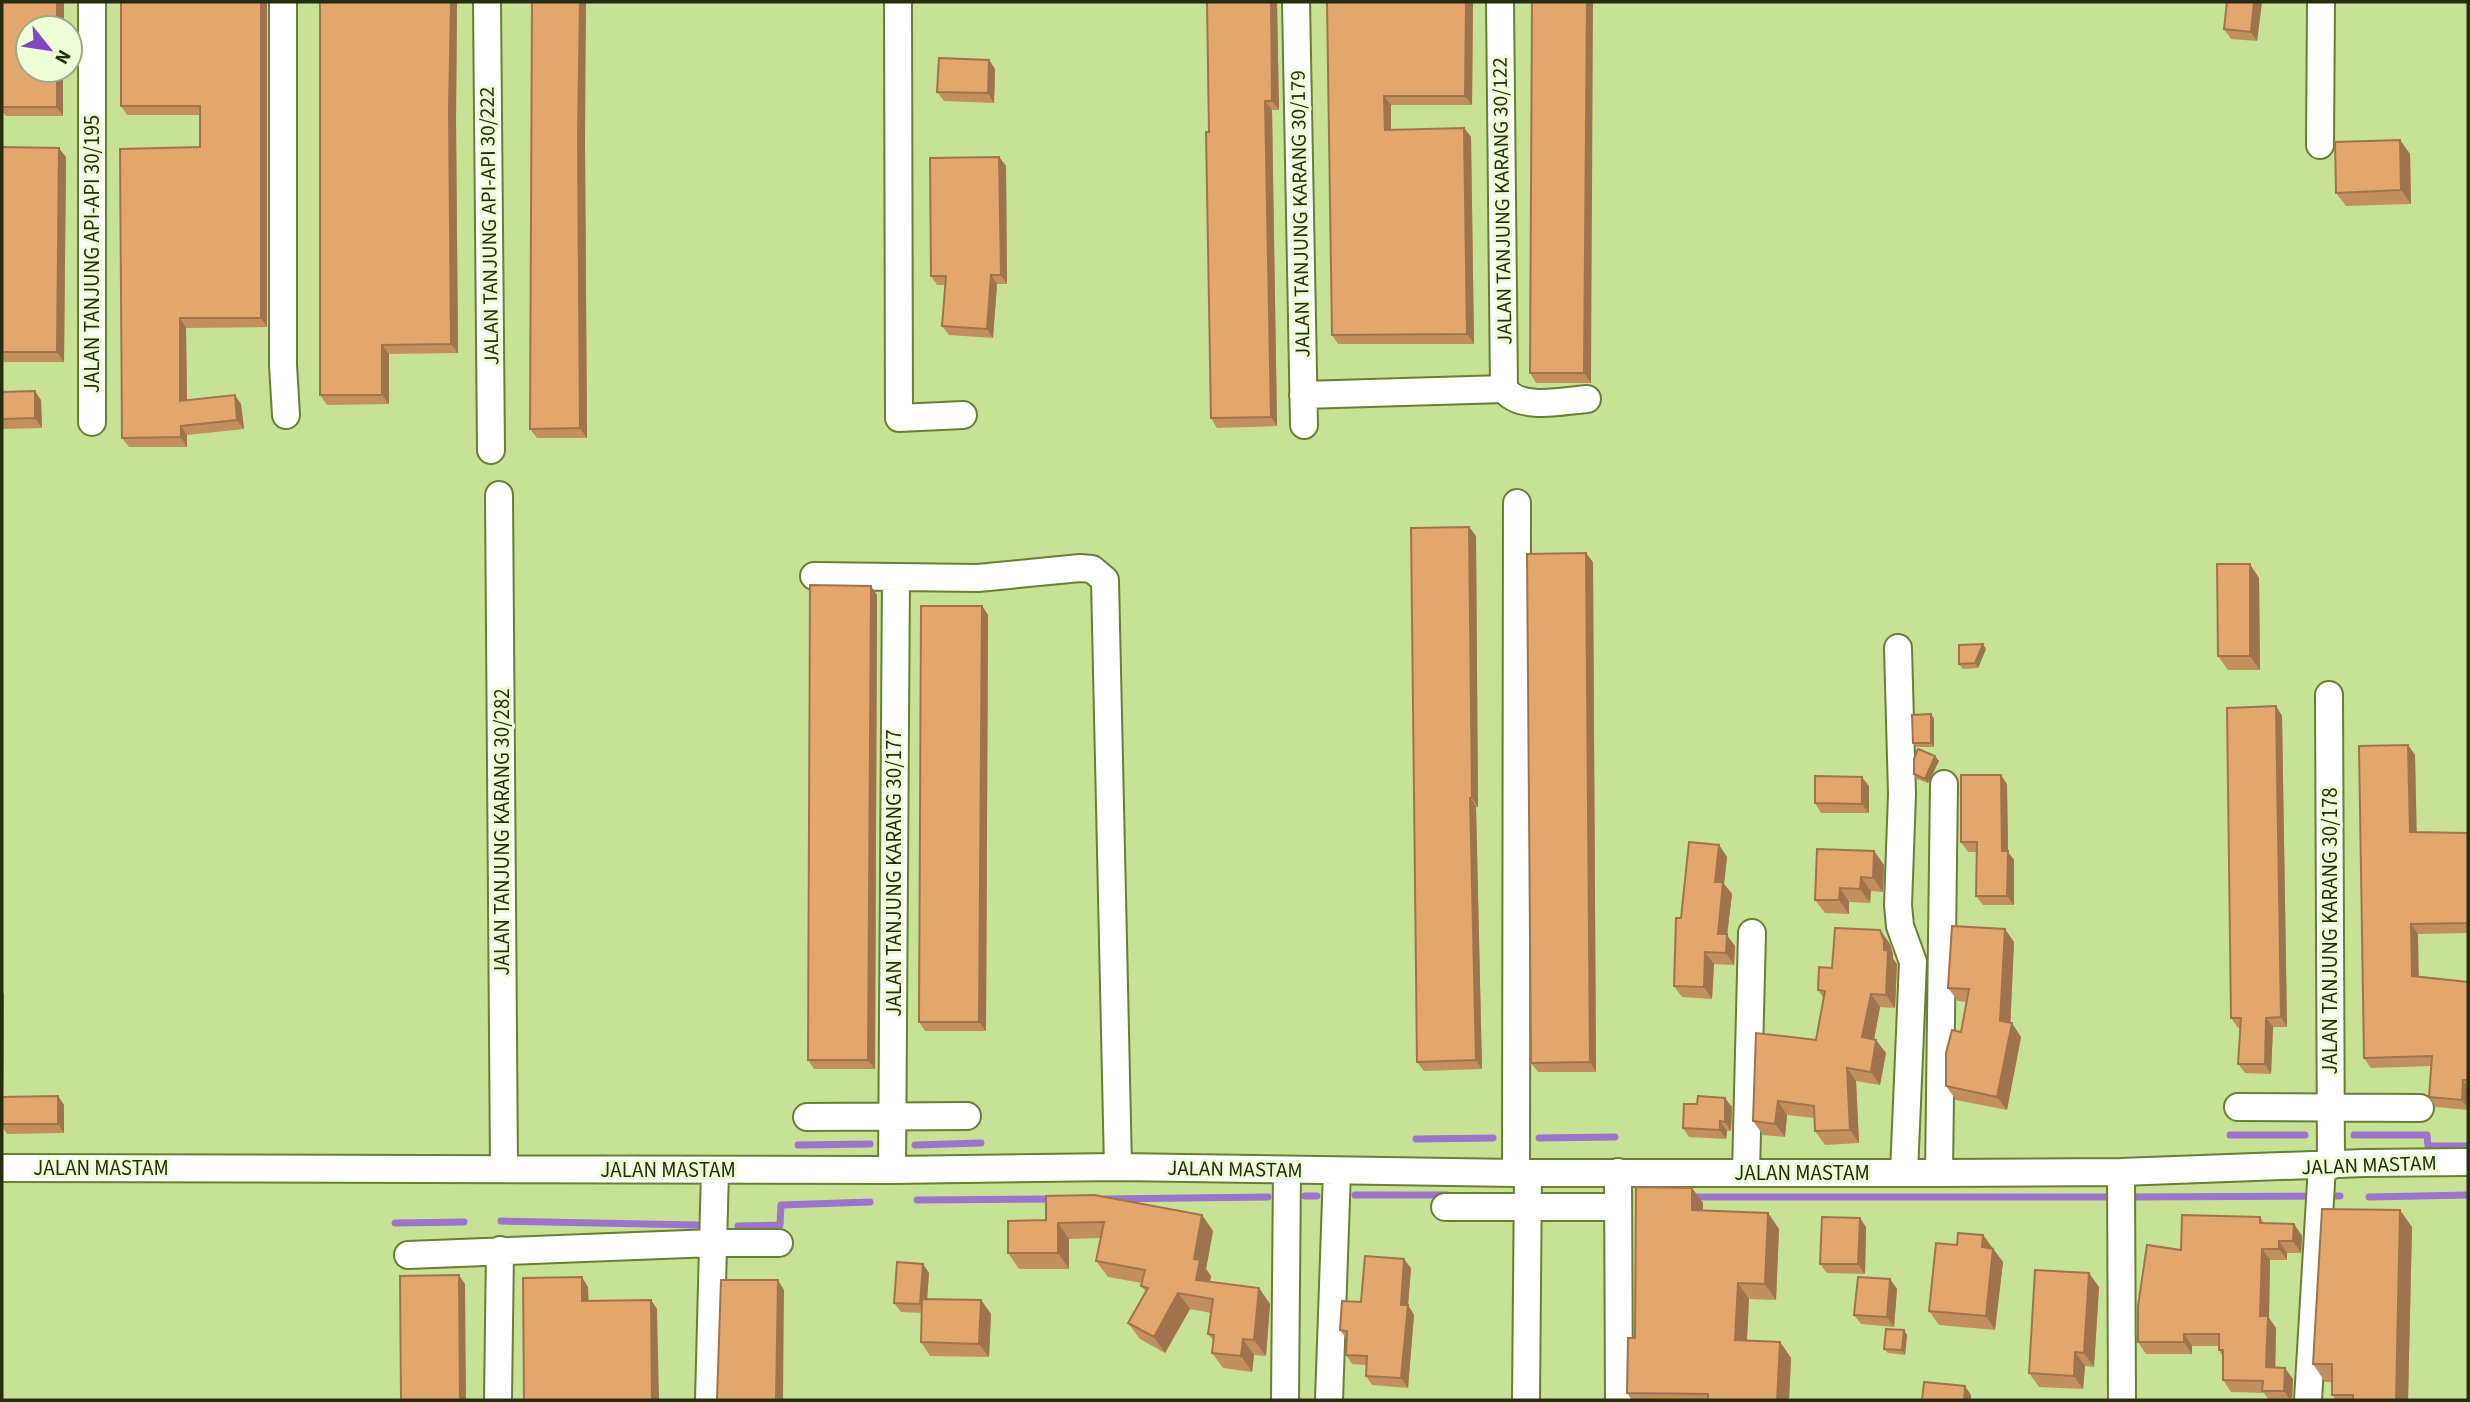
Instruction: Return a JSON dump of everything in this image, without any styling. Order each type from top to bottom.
[{"type":"street","name":"JALAN TANJUNG API-API 30/195","points":[[92,2],[92,422]]},
{"type":"street","points":[[284,2],[283,365],[286,415]]},
{"type":"street","name":"JALAN TANJUNG API-API 30/222","points":[[487,2],[491,450]]},
{"type":"street","points":[[898,2],[899,418],[963,415]]},
{"type":"street","name":"JALAN TANJUNG KARANG 30/179","points":[[1296,2],[1304,425]]},
{"type":"street","name":"JALAN TANJUNG KARANG 30/122","points":[[1500,2],[1507,393]]},
{"type":"street","points":[[2320,2],[2320,145]]},
{"type":"street","points":[[1303,395],[1507,393],[1522,401],[1587,399]]},
{"type":"street","name":"JALAN TANJUNG KARANG 30/282","points":[[499,495],[504,1169]]},
{"type":"street","points":[[1517,503],[1522,1173],[1527,1207],[1526,1400]]},
{"type":"street","points":[[814,576],[978,578],[1080,568],[1092,569],[1105,580],[1118,1167]]},
{"type":"street","name":"JALAN TANJUNG KARANG 30/177","points":[[892,1170],[896,577]]},
{"type":"street","points":[[1898,648],[1902,794],[1898,905],[1900,926],[1913,962],[1904,1173]]},
{"type":"street","name":"JALAN TANJUNG KARANG 30/178","points":[[2308,1400],[2319,1210],[2331,1114],[2329,695]]},
{"type":"street","points":[[1939,1173],[1944,784]]},
{"type":"street","points":[[1746,1172],[1752,933]]},
{"type":"street","points":[[2238,1107],[2331,1114],[2420,1108]]},
{"type":"street","points":[[807,1117],[967,1116]]},
{"type":"street","name":"JALAN MASTAM","points":[[2,1168],[892,1170],[1118,1167],[1619,1176],[1746,1172],[2120,1178],[2326,1166],[2468,1162]]},
{"type":"street","points":[[709,1400],[715,1170]]},
{"type":"street","points":[[1285,1400],[1287,1171]]},
{"type":"street","points":[[1329,1400],[1337,1171]]},
{"type":"street","points":[[1619,1176],[1614,1210],[1619,1400]]},
{"type":"street","points":[[2120,1178],[2122,1400]]},
{"type":"street","points":[[1445,1207],[1614,1210]]},
{"type":"street","points":[[408,1255],[713,1243],[779,1243]]},
{"type":"street","points":[[498,1400],[500,1250]]},
{"type":"building","points":[[2,2],[57,2],[57,14],[14,14],[14,84],[57,84],[57,107],[2,107]]},
{"type":"building","points":[[121,2],[261,2],[261,318],[180,318],[180,401],[235,395],[237,420],[181,426],[181,437],[122,438],[120,149],[200,147],[200,106],[121,106]]},
{"type":"building","points":[[320,2],[451,2],[451,344],[382,345],[382,395],[320,395]]},
{"type":"building","points":[[532,2],[580,2],[580,428],[530,429]]},
{"type":"building","points":[[1207,2],[1271,2],[1272,101],[1265,101],[1271,417],[1211,418],[1206,132],[1209,132]]},
{"type":"building","points":[[1327,2],[1466,2],[1465,96],[1384,96],[1385,130],[1464,128],[1467,334],[1332,335]]},
{"type":"building","points":[[1532,2],[1587,2],[1584,373],[1530,373]]},
{"type":"building","points":[[2227,2],[2254,2],[2251,32],[2224,29]]},
{"type":"building","points":[[939,58],[989,60],[988,93],[937,92]]},
{"type":"building","points":[[2400,140],[2401,190],[2336,193],[2335,142]]},
{"type":"building","points":[[2,147],[59,148],[57,352],[2,352]]},
{"type":"building","points":[[999,157],[1001,275],[991,275],[987,329],[942,326],[946,276],[931,276],[930,158]]},
{"type":"building","points":[[35,391],[35,418],[2,419],[2,392]]},
{"type":"building","points":[[1469,527],[1470,798],[1476,1060],[1417,1062],[1411,528]]},
{"type":"building","points":[[1586,553],[1590,1062],[1531,1063],[1527,554]]},
{"type":"building","points":[[2217,564],[2250,564],[2250,656],[2218,656]]},
{"type":"building","points":[[810,585],[871,586],[868,1060],[808,1060]]},
{"type":"building","points":[[921,606],[982,606],[979,1022],[919,1022]]},
{"type":"building","points":[[1983,644],[1975,663],[1959,664],[1959,645]]},
{"type":"building","points":[[2276,706],[2281,1017],[2266,1018],[2265,1064],[2238,1064],[2241,1018],[2231,1018],[2227,708]]},
{"type":"building","points":[[1931,714],[1931,743],[1913,743],[1912,715]]},
{"type":"building","points":[[2408,745],[2410,832],[2468,833],[2468,923],[2411,924],[2412,976],[2468,982],[2468,1080],[2463,1080],[2462,1100],[2429,1097],[2432,1056],[2364,1058],[2359,746]]},
{"type":"building","points":[[1918,749],[1935,756],[1925,779],[1914,774],[1914,759]]},
{"type":"building","points":[[1961,775],[2001,775],[2002,851],[2008,851],[2007,896],[1976,896],[1977,842],[1961,842]]},
{"type":"building","points":[[1815,776],[1862,777],[1862,804],[1815,803]]},
{"type":"building","points":[[1689,842],[1719,845],[1715,882],[1723,882],[1718,934],[1727,934],[1726,953],[1705,952],[1704,987],[1674,986],[1676,918],[1681,918]]},
{"type":"building","points":[[1817,849],[1874,851],[1873,878],[1861,877],[1860,889],[1840,888],[1839,900],[1815,900]]},
{"type":"building","points":[[1952,926],[2005,929],[2000,1021],[2012,1023],[1997,1097],[1946,1086],[1946,1053],[1952,1030],[1961,1032],[1969,989],[1948,988]]},
{"type":"building","points":[[1835,928],[1880,930],[1884,950],[1888,951],[1886,995],[1871,994],[1862,1037],[1876,1040],[1871,1072],[1847,1068],[1850,1130],[1815,1131],[1814,1106],[1778,1101],[1775,1124],[1753,1121],[1756,1033],[1816,1040],[1825,991],[1818,990],[1819,967],[1832,968]]},
{"type":"building","points":[[58,1096],[58,1124],[2,1124],[2,1097]]},
{"type":"building","points":[[1698,1096],[1725,1098],[1725,1122],[1720,1121],[1720,1130],[1683,1128],[1684,1104],[1697,1104]]},
{"type":"building","points":[[1636,1187],[1692,1188],[1692,1210],[1768,1213],[1765,1284],[1738,1283],[1735,1340],[1780,1342],[1777,1400],[1708,1400],[1708,1394],[1627,1393],[1628,1338],[1635,1338]]},
{"type":"building","points":[[1094,1195],[1202,1215],[1194,1259],[1200,1260],[1196,1280],[1259,1288],[1254,1340],[1243,1339],[1241,1356],[1212,1353],[1214,1335],[1208,1334],[1213,1299],[1178,1293],[1154,1337],[1128,1323],[1148,1288],[1141,1286],[1145,1270],[1096,1261],[1104,1222],[1058,1223],[1058,1253],[1008,1253],[1008,1221],[1046,1220],[1046,1196]]},
{"type":"building","points":[[2322,1209],[2400,1210],[2396,1400],[2353,1400],[2353,1395],[2332,1395],[2332,1364],[2313,1364]]},
{"type":"building","points":[[2182,1215],[2260,1217],[2260,1223],[2294,1224],[2293,1241],[2279,1241],[2279,1249],[2262,1249],[2260,1316],[2268,1316],[2266,1367],[2285,1368],[2284,1391],[2262,1391],[2263,1381],[2223,1380],[2223,1350],[2219,1350],[2219,1334],[2184,1334],[2184,1342],[2138,1342],[2138,1306],[2147,1245],[2181,1250]]},
{"type":"building","points":[[1822,1217],[1860,1218],[1858,1264],[1820,1264]]},
{"type":"building","points":[[1958,1233],[1983,1235],[1982,1247],[1993,1249],[1986,1316],[1929,1311],[1936,1243],[1957,1245]]},
{"type":"building","points":[[1365,1256],[1404,1259],[1401,1305],[1408,1305],[1401,1378],[1366,1376],[1367,1356],[1346,1355],[1347,1331],[1340,1330],[1342,1301],[1361,1302]]},
{"type":"building","points":[[897,1262],[923,1264],[920,1304],[894,1303]]},
{"type":"building","points":[[2035,1270],[2089,1273],[2084,1353],[2075,1352],[2074,1376],[2029,1373]]},
{"type":"building","points":[[459,1275],[460,1400],[401,1400],[400,1276]]},
{"type":"building","points":[[582,1277],[582,1301],[651,1300],[652,1400],[524,1400],[523,1278]]},
{"type":"building","points":[[1858,1277],[1890,1279],[1887,1317],[1854,1315]]},
{"type":"building","points":[[721,1280],[778,1280],[776,1400],[717,1400]]},
{"type":"building","points":[[922,1299],[981,1300],[979,1344],[921,1342]]},
{"type":"building","points":[[1886,1329],[1904,1330],[1902,1350],[1884,1349]]},
{"type":"building","points":[[1924,1382],[1965,1386],[1964,1400],[1922,1400]]},
{"type":"waterway","points":[[2230,1135],[2305,1135]]},
{"type":"waterway","points":[[2354,1135],[2427,1135],[2428,1146],[2468,1146]]},
{"type":"waterway","points":[[1539,1138],[1615,1137]]},
{"type":"waterway","points":[[1416,1139],[1493,1138]]},
{"type":"waterway","points":[[915,1145],[981,1143]]},
{"type":"waterway","points":[[798,1145],[870,1144]]},
{"type":"waterway","points":[[1355,1195],[1447,1195]]},
{"type":"waterway","points":[[2369,1197],[2468,1195]]},
{"type":"waterway","points":[[1305,1196],[1317,1196]]},
{"type":"waterway","points":[[2128,1197],[2340,1196]]},
{"type":"waterway","points":[[1104,1199],[1268,1197]]},
{"type":"waterway","points":[[1690,1197],[2116,1197]]},
{"type":"waterway","points":[[917,1200],[1054,1199]]},
{"type":"waterway","points":[[738,1226],[780,1225],[781,1205],[870,1202]]},
{"type":"waterway","points":[[501,1221],[697,1225]]},
{"type":"waterway","points":[[395,1223],[464,1222]]}]
